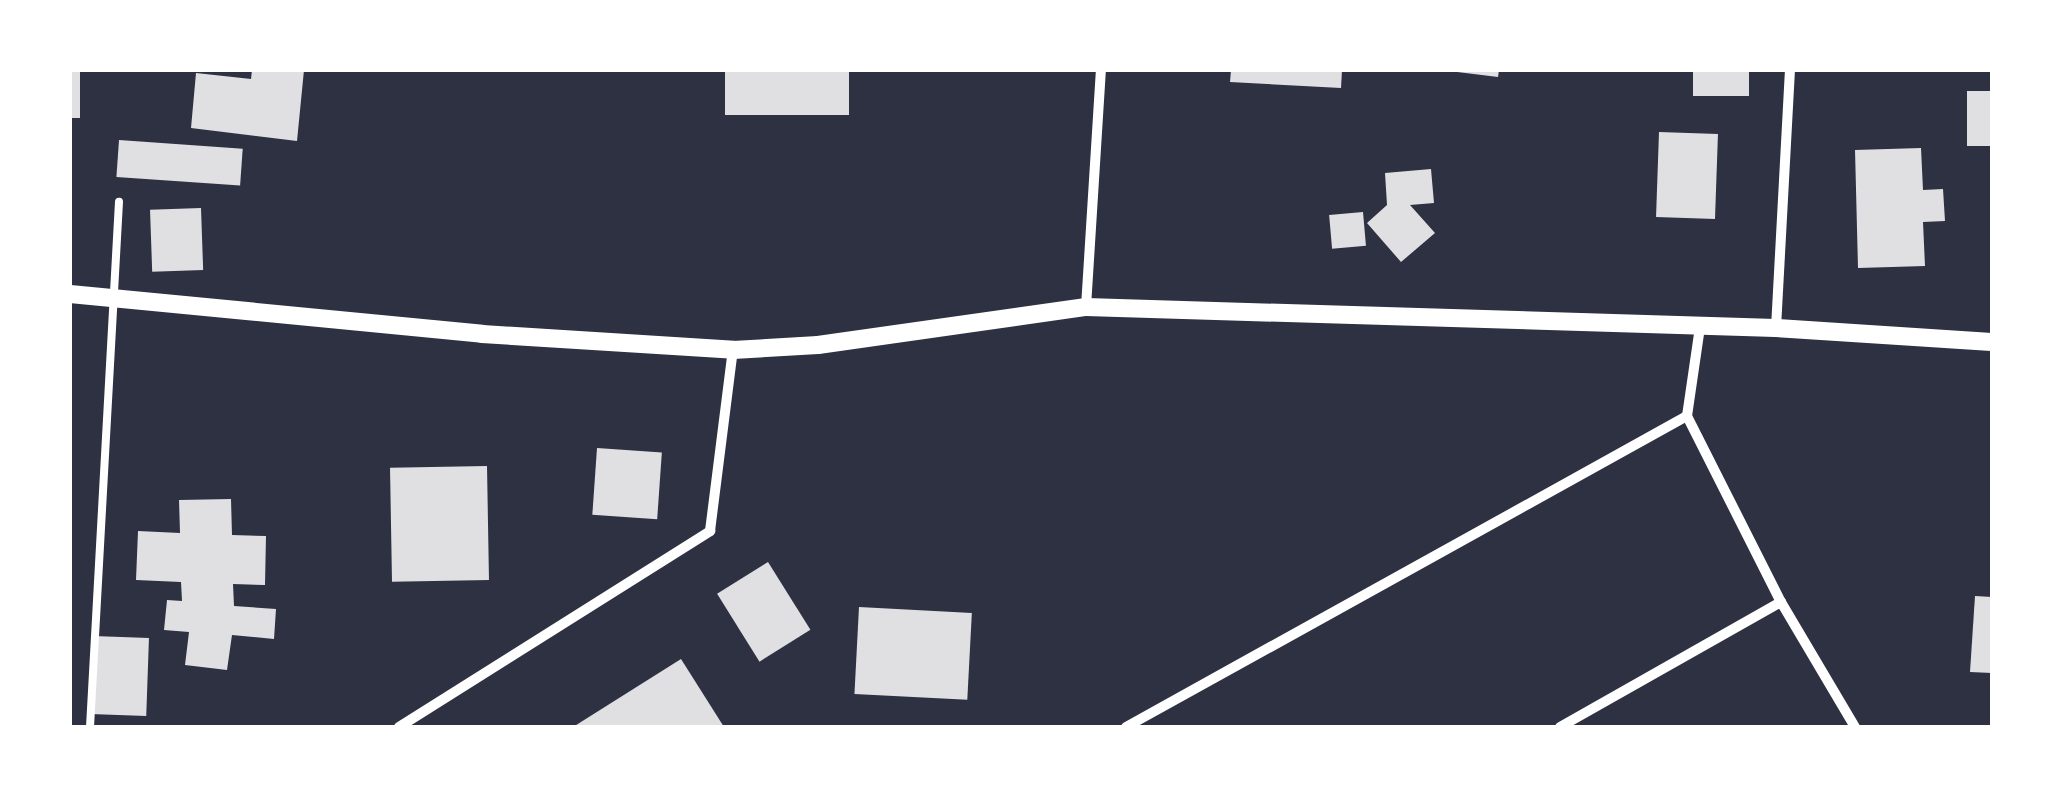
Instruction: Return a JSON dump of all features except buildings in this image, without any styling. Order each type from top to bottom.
[{"type":"street","points":[[1086,307],[1101,70]]},
{"type":"street","points":[[1776,328],[1790,70]]},
{"type":"street","points":[[70,294],[733,350],[818,345],[1086,307],[1776,328],[1992,342]]},
{"type":"street","points":[[1700,327],[1686,416],[1781,602],[1855,727]]},
{"type":"street","points":[[399,727],[710,530],[733,350]]},
{"type":"street","points":[[1126,727],[1686,416]]},
{"type":"street","points":[[1560,727],[1781,602]]},
{"type":"lane","points":[[90,727],[119,202]]}]
